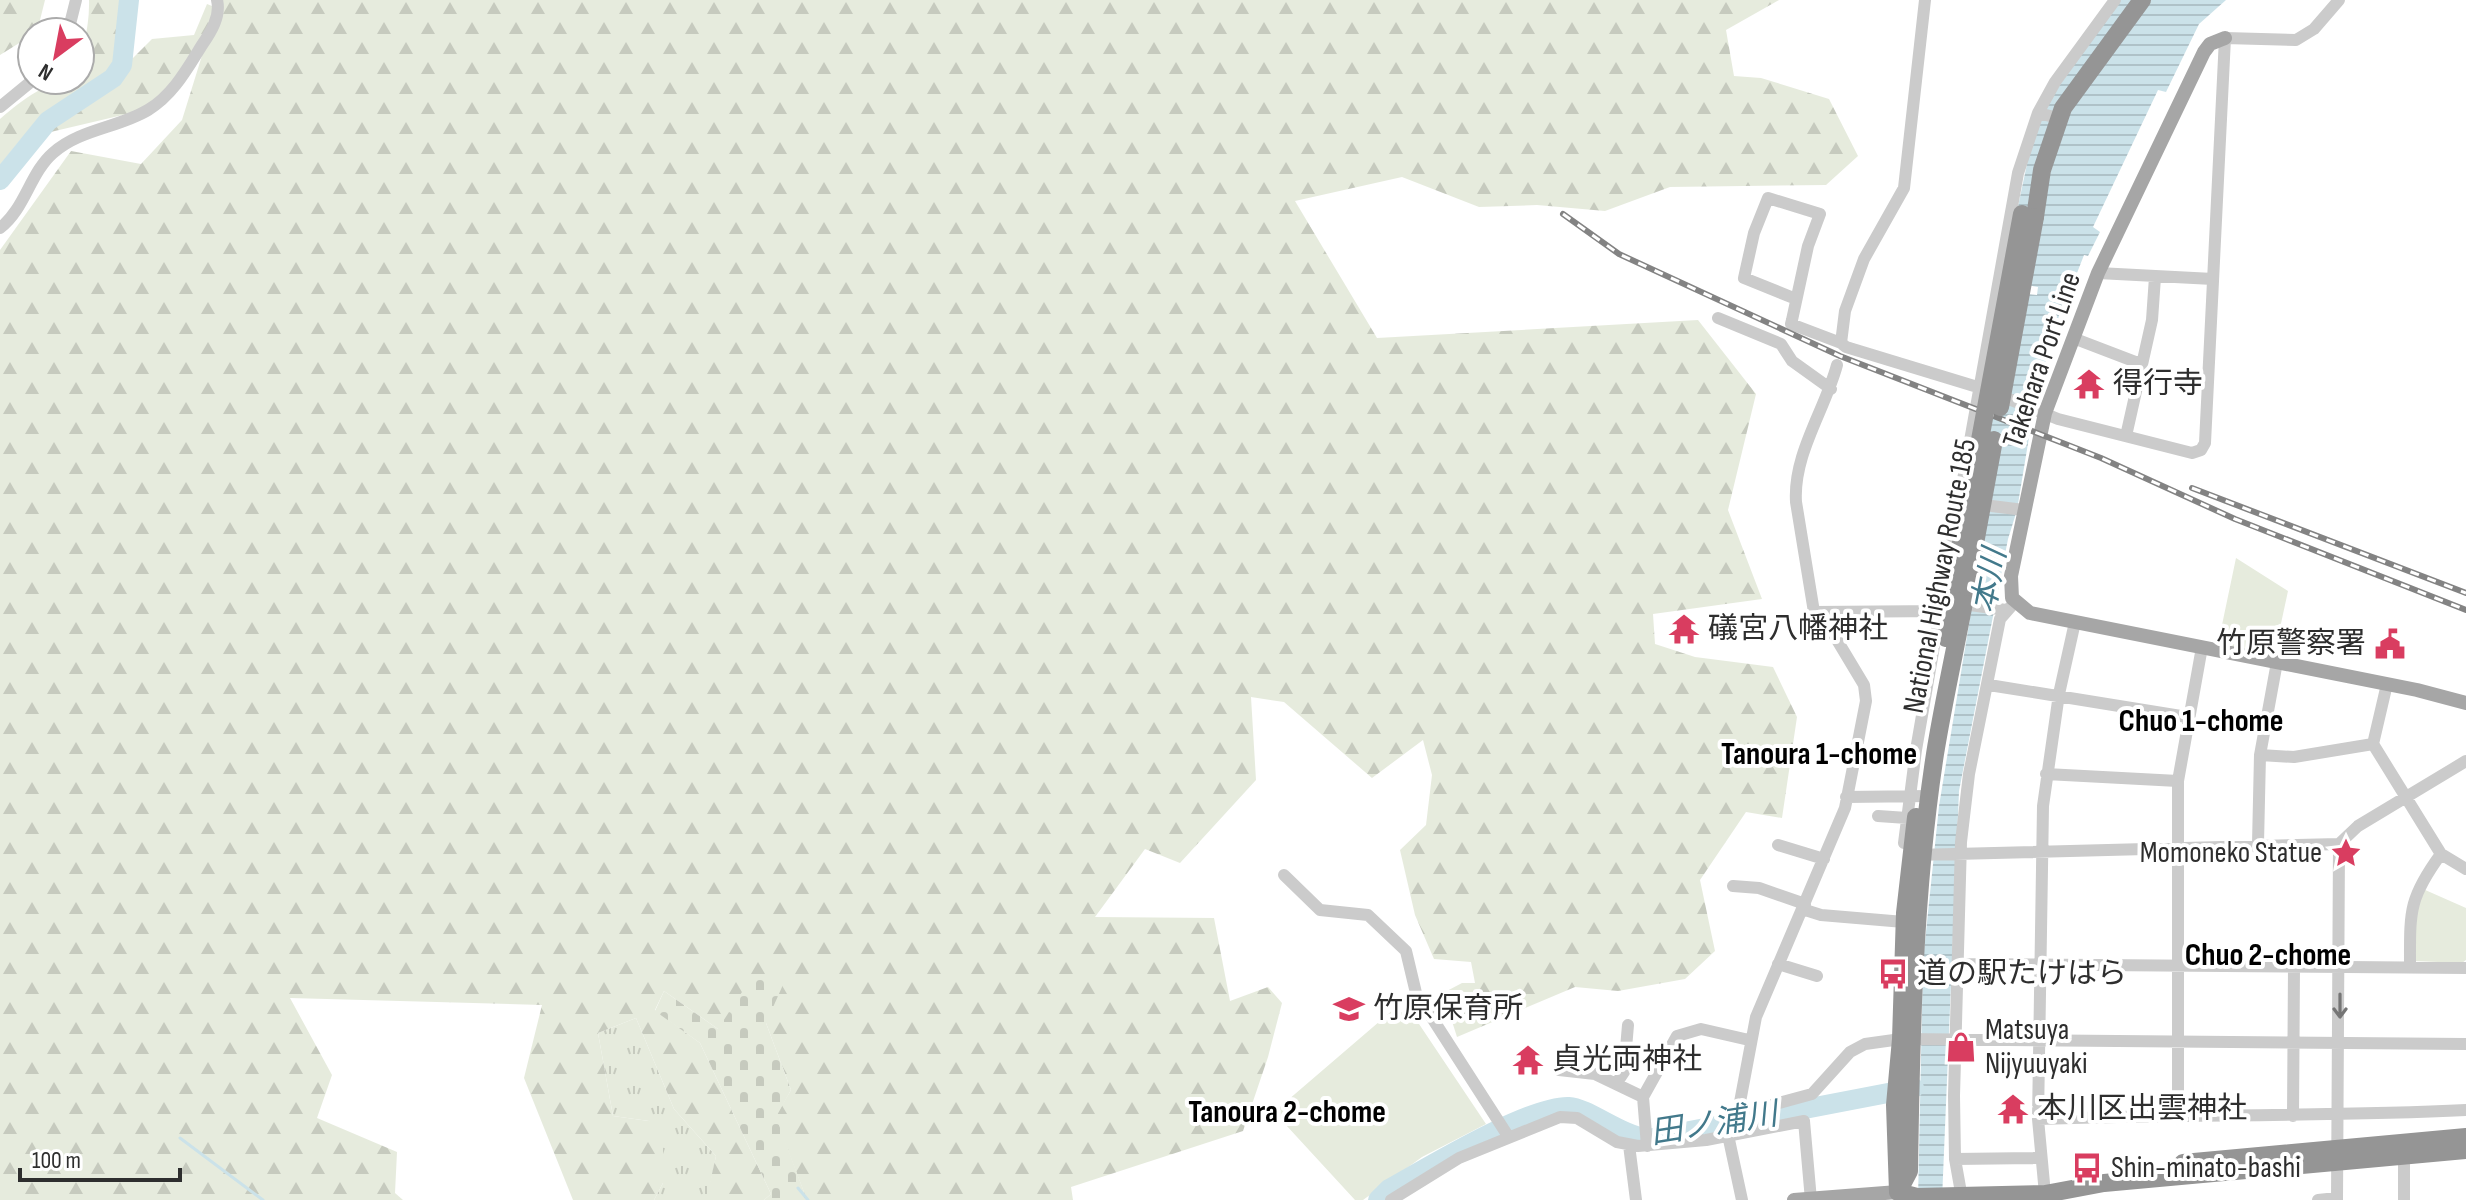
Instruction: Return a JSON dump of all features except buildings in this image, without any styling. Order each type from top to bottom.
[{"type":"highway","name":"National Highway Route 185","points":[[1920,796],[1963,592],[2031,166],[2046,115],[2059,92],[2127,0]]},
{"type":"highway","name":"National Highway Route 185","points":[[2046,115],[2070,96],[2142,0]]},
{"type":"highway","name":"National Highway Route 185","points":[[1907,1194],[1902,1106],[1912,1039],[1920,796],[1944,611],[1963,592]]},
{"type":"highway","name":"National Highway Route 185","points":[[1912,1039],[1904,922],[1918,852]]},
{"type":"highway","points":[[1907,1194],[1957,1194],[2104,1183],[2337,1156],[2466,1137]]},
{"type":"highway","points":[[2337,1156],[2404,1156],[2466,1150]]},
{"type":"main road","name":"Takehara Port Line","points":[[2006,607],[2040,410],[2098,273],[2204,52],[2210,44],[2225,38]]},
{"type":"main road","points":[[2006,607],[2387,684],[2466,703]]},
{"type":"main road","points":[[1794,1200],[1907,1194]]},
{"type":"street","points":[[0,228],[14,213],[51,155],[91,131],[146,112],[162,100],[177,84],[210,33],[219,9],[217,0]]},
{"type":"street","points":[[1841,343],[1845,311],[1864,259],[1904,188],[1925,0]]},
{"type":"street","points":[[1814,612],[1944,611],[2018,173],[2046,115],[2055,82],[2115,0]]},
{"type":"street","points":[[1796,299],[1744,278],[1754,233],[1768,198],[1820,214],[1808,246],[1791,324],[1858,352],[1981,388],[2040,410],[2192,453],[2201,450],[2205,443],[2225,38],[2296,40],[2314,29],[2339,0]]},
{"type":"street","points":[[0,107],[16,94]]},
{"type":"street","points":[[2098,273],[2213,279]]},
{"type":"street","points":[[2126,436],[2152,320],[2155,277]]},
{"type":"street","points":[[1718,318],[1781,344],[1792,361],[1831,389]]},
{"type":"street","points":[[2073,338],[2141,364]]},
{"type":"street","points":[[1742,1200],[1733,1127],[1749,1040],[1824,859],[1846,797],[1866,701],[1864,685],[1828,625],[1814,612],[1795,484],[1800,461],[1831,389],[1837,365]]},
{"type":"street","points":[[1961,502],[2021,510]]},
{"type":"street","points":[[1957,1194],[1951,1040],[1958,964],[1959,856],[1969,774],[2000,619],[2006,607],[1963,592]]},
{"type":"street","points":[[2044,1188],[2038,1119],[2046,774],[2075,622]]},
{"type":"street","points":[[2178,1115],[2178,781],[2187,717],[2202,647]]},
{"type":"street","points":[[2258,844],[2260,755],[2277,662]]},
{"type":"street","points":[[2387,684],[2373,744],[2441,854],[2466,869]]},
{"type":"street","points":[[1989,685],[2187,717]]},
{"type":"street","points":[[2260,755],[2294,757],[2373,744]]},
{"type":"street","points":[[1920,796],[1907,818],[1918,852],[1959,856],[2258,844],[2339,844],[2358,826],[2466,761]]},
{"type":"street","points":[[2046,774],[2178,781]]},
{"type":"street","points":[[1846,797],[1920,796]]},
{"type":"street","points":[[1878,816],[1907,818]]},
{"type":"street","points":[[2318,1200],[2337,1199],[2339,844]]},
{"type":"street","points":[[1778,845],[1824,859]]},
{"type":"street","points":[[2410,967],[2412,903],[2416,890],[2441,854]]},
{"type":"street","points":[[1284,875],[1320,910],[1368,915],[1406,951],[1416,993],[1504,1131]]},
{"type":"street","points":[[1733,886],[1759,888],[1821,915],[1904,922]]},
{"type":"street","points":[[1778,964],[1817,976]]},
{"type":"street","points":[[1958,964],[2466,968]]},
{"type":"street","points":[[2293,1116],[2294,967]]},
{"type":"street","points":[[1616,1084],[1624,1072],[1628,1025]]},
{"type":"street","points":[[1647,1146],[1643,1097],[1677,1036],[1701,1029],[1749,1040]]},
{"type":"street","points":[[1733,1127],[1812,1094],[1850,1052],[1865,1044],[1912,1039],[2466,1044]]},
{"type":"street","points":[[1559,1070],[1595,1074],[1643,1097]]},
{"type":"street","points":[[2038,1119],[2466,1110]]},
{"type":"street","points":[[1391,1200],[1504,1131],[1569,1117],[1629,1145],[1647,1146],[1733,1127],[1804,1121],[1811,1199]]},
{"type":"street","points":[[1629,1145],[1636,1200]]},
{"type":"street","points":[[2404,1156],[2404,1200]]},
{"type":"street","points":[[1955,1159],[2041,1158]]},
{"type":"green space","points":[[0,0],[45,0],[41,16],[16,16],[16,45],[0,55]]},
{"type":"green space","points":[[89,0],[124,0],[119,47],[133,58],[152,39],[194,35],[207,4],[217,8],[220,0],[1779,0],[1726,30],[1734,76],[1761,78],[1829,99],[1858,156],[1826,185],[1670,187],[1605,211],[1537,205],[1479,207],[1402,177],[1295,201],[1377,338],[1698,320],[1756,394],[1728,510],[1762,599],[1653,614],[1655,644],[1695,657],[1773,667],[1797,717],[1782,818],[1746,812],[1700,880],[1715,951],[1685,979],[1618,991],[1575,987],[1457,1037],[1443,993],[1462,983],[1475,983],[1471,962],[1434,959],[1415,915],[1400,850],[1426,825],[1432,775],[1423,740],[1372,778],[1284,702],[1251,697],[1256,780],[1180,863],[1145,849],[1095,917],[1214,918],[1230,1001],[1268,987],[1282,1003],[1243,1131],[1071,1187],[1073,1200],[807,1200],[775,1117],[791,1090],[766,1023],[718,1029],[664,991],[655,1010],[700,1043],[771,1194],[764,1200],[706,1200],[716,1156],[674,1109],[636,1018],[598,1033],[613,1116],[649,1121],[663,1134],[663,1183],[654,1200],[573,1200],[524,1078],[542,1005],[290,998],[332,1075],[317,1118],[397,1152],[395,1193],[403,1200],[0,1200],[0,250],[71,151],[141,164],[182,120],[209,33],[175,82],[144,110],[21,139],[0,165],[0,119],[27,97],[96,96],[96,16],[88,16]]},
{"type":"green space","points":[[2236,558],[2288,591],[2274,656],[2218,644]]},
{"type":"green space","points":[[2423,889],[2466,908],[2466,960],[2462,963],[2414,961],[2414,917]]},
{"type":"green space","points":[[753,975],[786,978],[766,1023],[791,1090],[776,1117],[807,1200],[764,1200],[771,1194],[700,1043],[655,1011],[664,991],[718,1029]]},
{"type":"green space","points":[[1394,1009],[1415,1018],[1486,1124],[1422,1157],[1363,1200],[1355,1200],[1274,1112]]},
{"type":"green space","points":[[636,1018],[674,1109],[716,1156],[707,1200],[654,1200],[663,1183],[649,1121],[613,1116],[598,1033]]},
{"type":"water","name":"本川","points":[[2119,0],[2226,0],[2199,24],[2166,92],[2158,90],[2093,227],[2100,232],[2088,256],[2084,255],[2077,273],[2064,273],[2061,290],[2056,290],[2055,300],[2063,302],[2036,395],[2017,510],[2008,539],[1959,791],[1942,1200],[1918,1200],[1923,961],[1939,806],[1975,588],[2002,291],[2037,295],[2038,287],[2002,281],[2033,136],[2045,106]]},
{"type":"waterway","points":[[0,180],[48,121],[113,78],[122,65],[129,0]]},
{"type":"waterway","name":"田ノ浦川","points":[[1378,1200],[1389,1189],[1478,1140],[1529,1116],[1552,1109],[1577,1108],[1637,1137],[1648,1139],[1914,1088]]},
{"type":"waterway","points":[[180,1138],[263,1200]]},
{"type":"waterway","points":[[798,1188],[808,1200]]},
{"type":"railway","points":[[1563,214],[1619,254],[1840,356],[2101,458],[2235,519],[2466,610]]},
{"type":"railway","points":[[2192,488],[2466,593]]},
{"type":"place","name":"得行寺","points":[[2089,384]]},
{"type":"place","name":"礒宮八幡神社","points":[[1684,629]]},
{"type":"place","name":"竹原警察署","points":[[2390,644]]},
{"type":"place","name":"Momoneko Statue","points":[[2346,853]]},
{"type":"place","name":"道の駅たけはら","points":[[1893,974]]},
{"type":"place","name":"竹原保育所","points":[[1349,1009]]},
{"type":"place","name":"Matsuya Nijyuuyaki","points":[[1961,1047]]},
{"type":"place","name":"貞光両神社","points":[[1528,1060]]},
{"type":"place","name":"本川区出雲神社","points":[[2013,1109]]},
{"type":"place","name":"Shin-minato-bashi","points":[[2087,1168]]},
{"type":"district","name":"Chuo 1-chome","points":[[2201,721]]},
{"type":"district","name":"Tanoura 1-chome","points":[[1819,754]]},
{"type":"district","name":"Chuo 2-chome","points":[[2268,955]]},
{"type":"district","name":"Tanoura 2-chome","points":[[1287,1112]]}]
